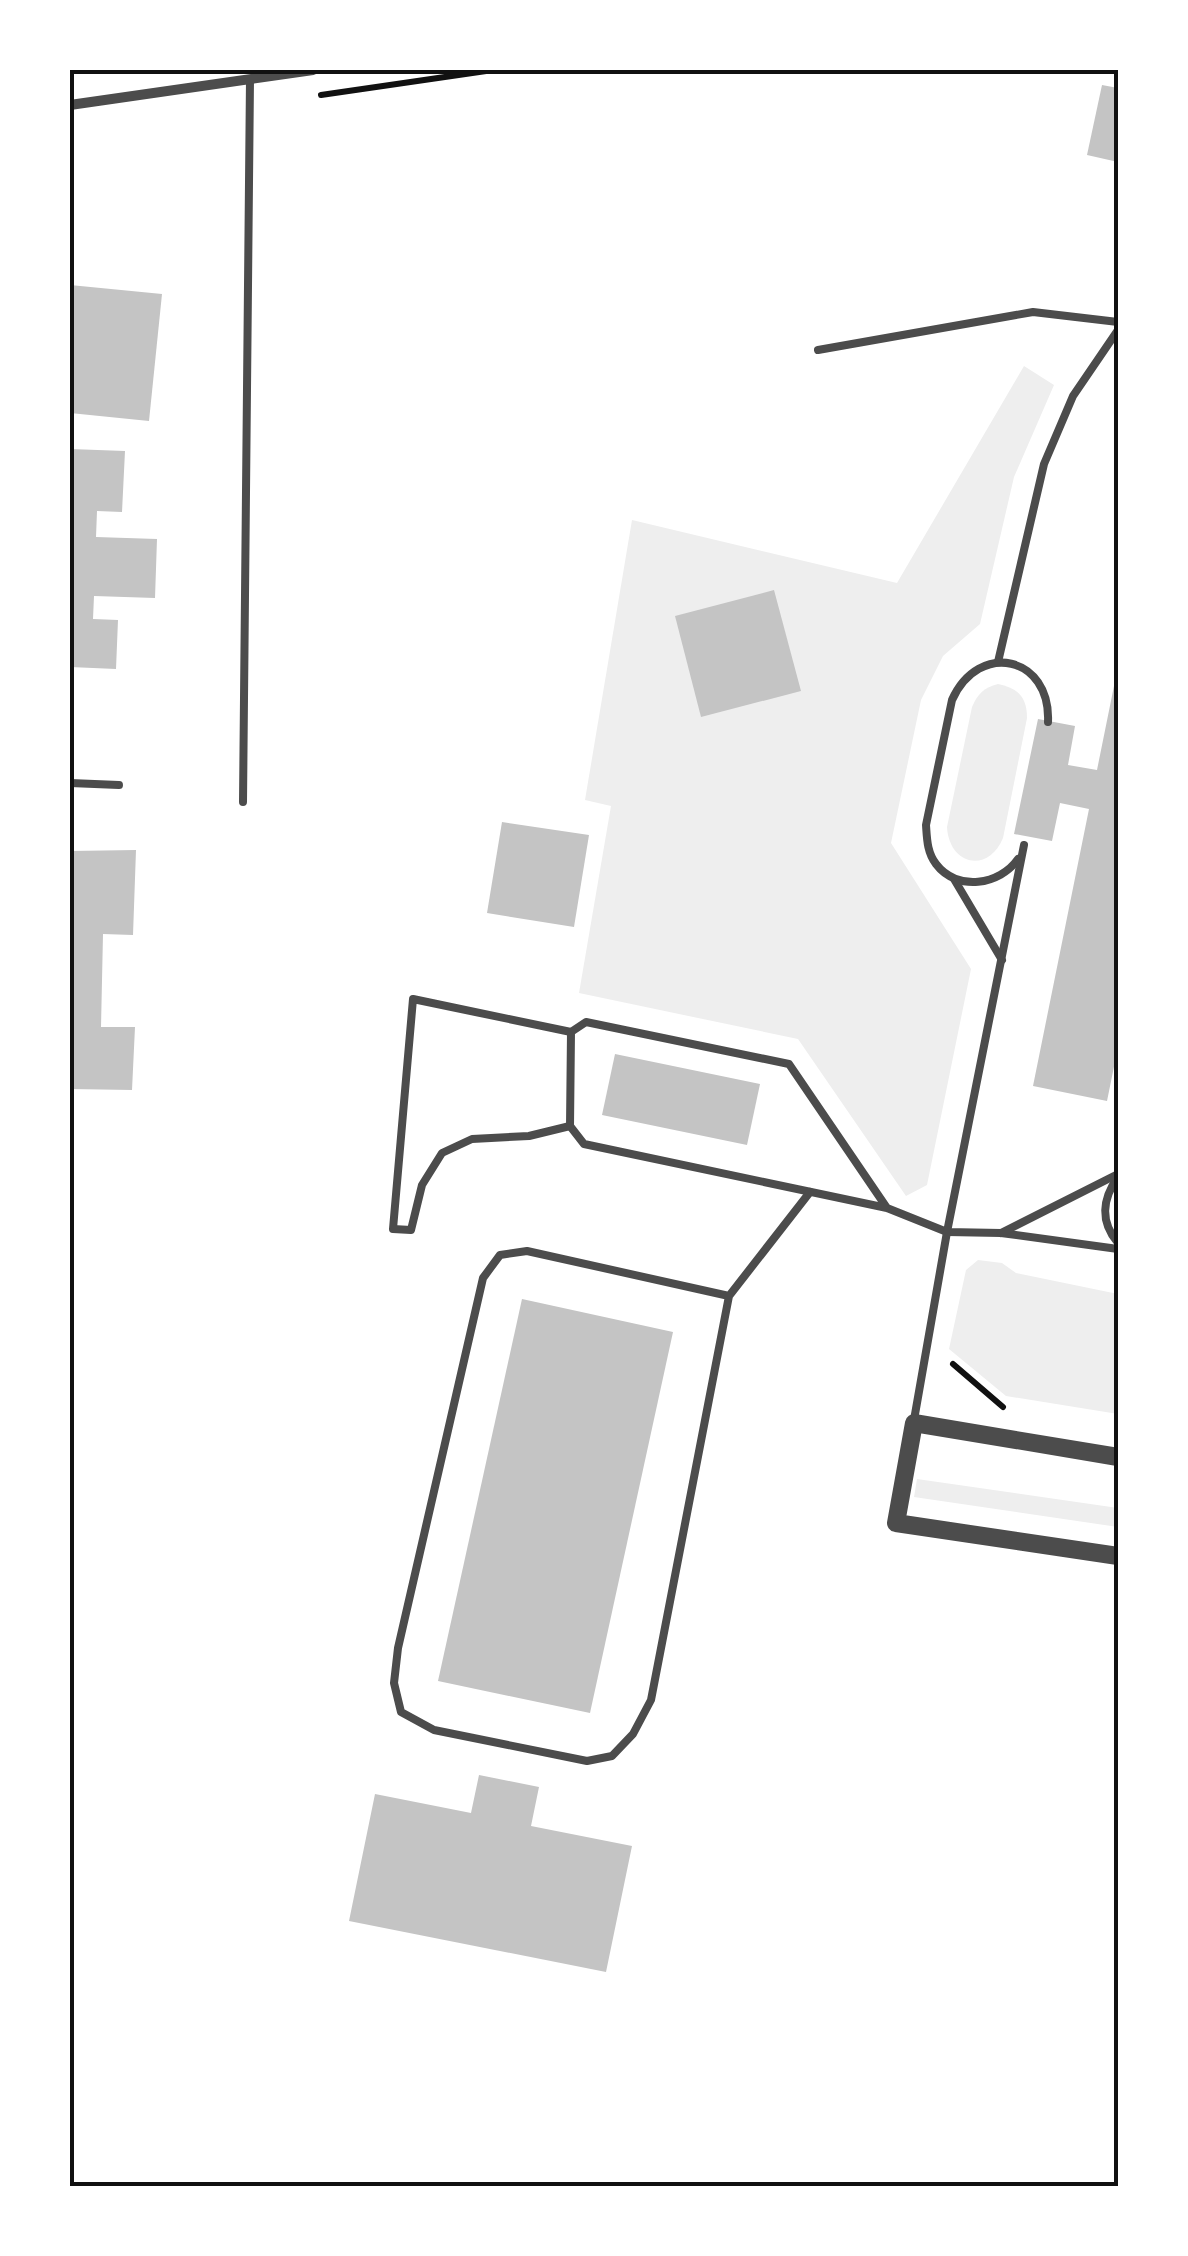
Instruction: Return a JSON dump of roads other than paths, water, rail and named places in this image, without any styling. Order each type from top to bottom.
[{"type":"street","points":[[70,105],[313,70]]},
{"type":"street","points":[[1118,1457],[914,1422],[896,1523],[1118,1556]]},
{"type":"lane","points":[[242,802],[250,79]]},
{"type":"lane","points":[[818,350],[1033,312],[1118,322]]},
{"type":"lane","points":[[998,662],[1044,464],[1073,396],[1118,330]]},
{"type":"lane","points":[[1002,960],[954,879],[937,866],[927,846],[926,826],[952,700],[960,682],[976,668],[998,662],[1020,666],[1038,680],[1048,700],[1048,722]]},
{"type":"lane","points":[[70,783],[119,785]]},
{"type":"lane","points":[[914,1422],[946,1232],[1025,840],[1016,864],[998,878],[977,883],[954,879]]},
{"type":"lane","points":[[570,1126],[529,1136],[472,1139],[442,1153],[422,1185],[411,1230],[393,1229],[413,999],[572,1032],[586,1022],[789,1064],[887,1208]]},
{"type":"lane","points":[[572,1032],[570,1126],[584,1144],[887,1208],[946,1232],[1001,1233],[1118,1246]]},
{"type":"lane","points":[[1001,1233],[1118,1175]]},
{"type":"lane","points":[[1118,1175],[1108,1190],[1104,1212],[1118,1246]]},
{"type":"lane","points":[[729,1296],[527,1251],[500,1256],[484,1278],[398,1648],[394,1683],[400,1712],[434,1730],[587,1761],[612,1756],[634,1734],[651,1700],[729,1296],[810,1192]]}]
